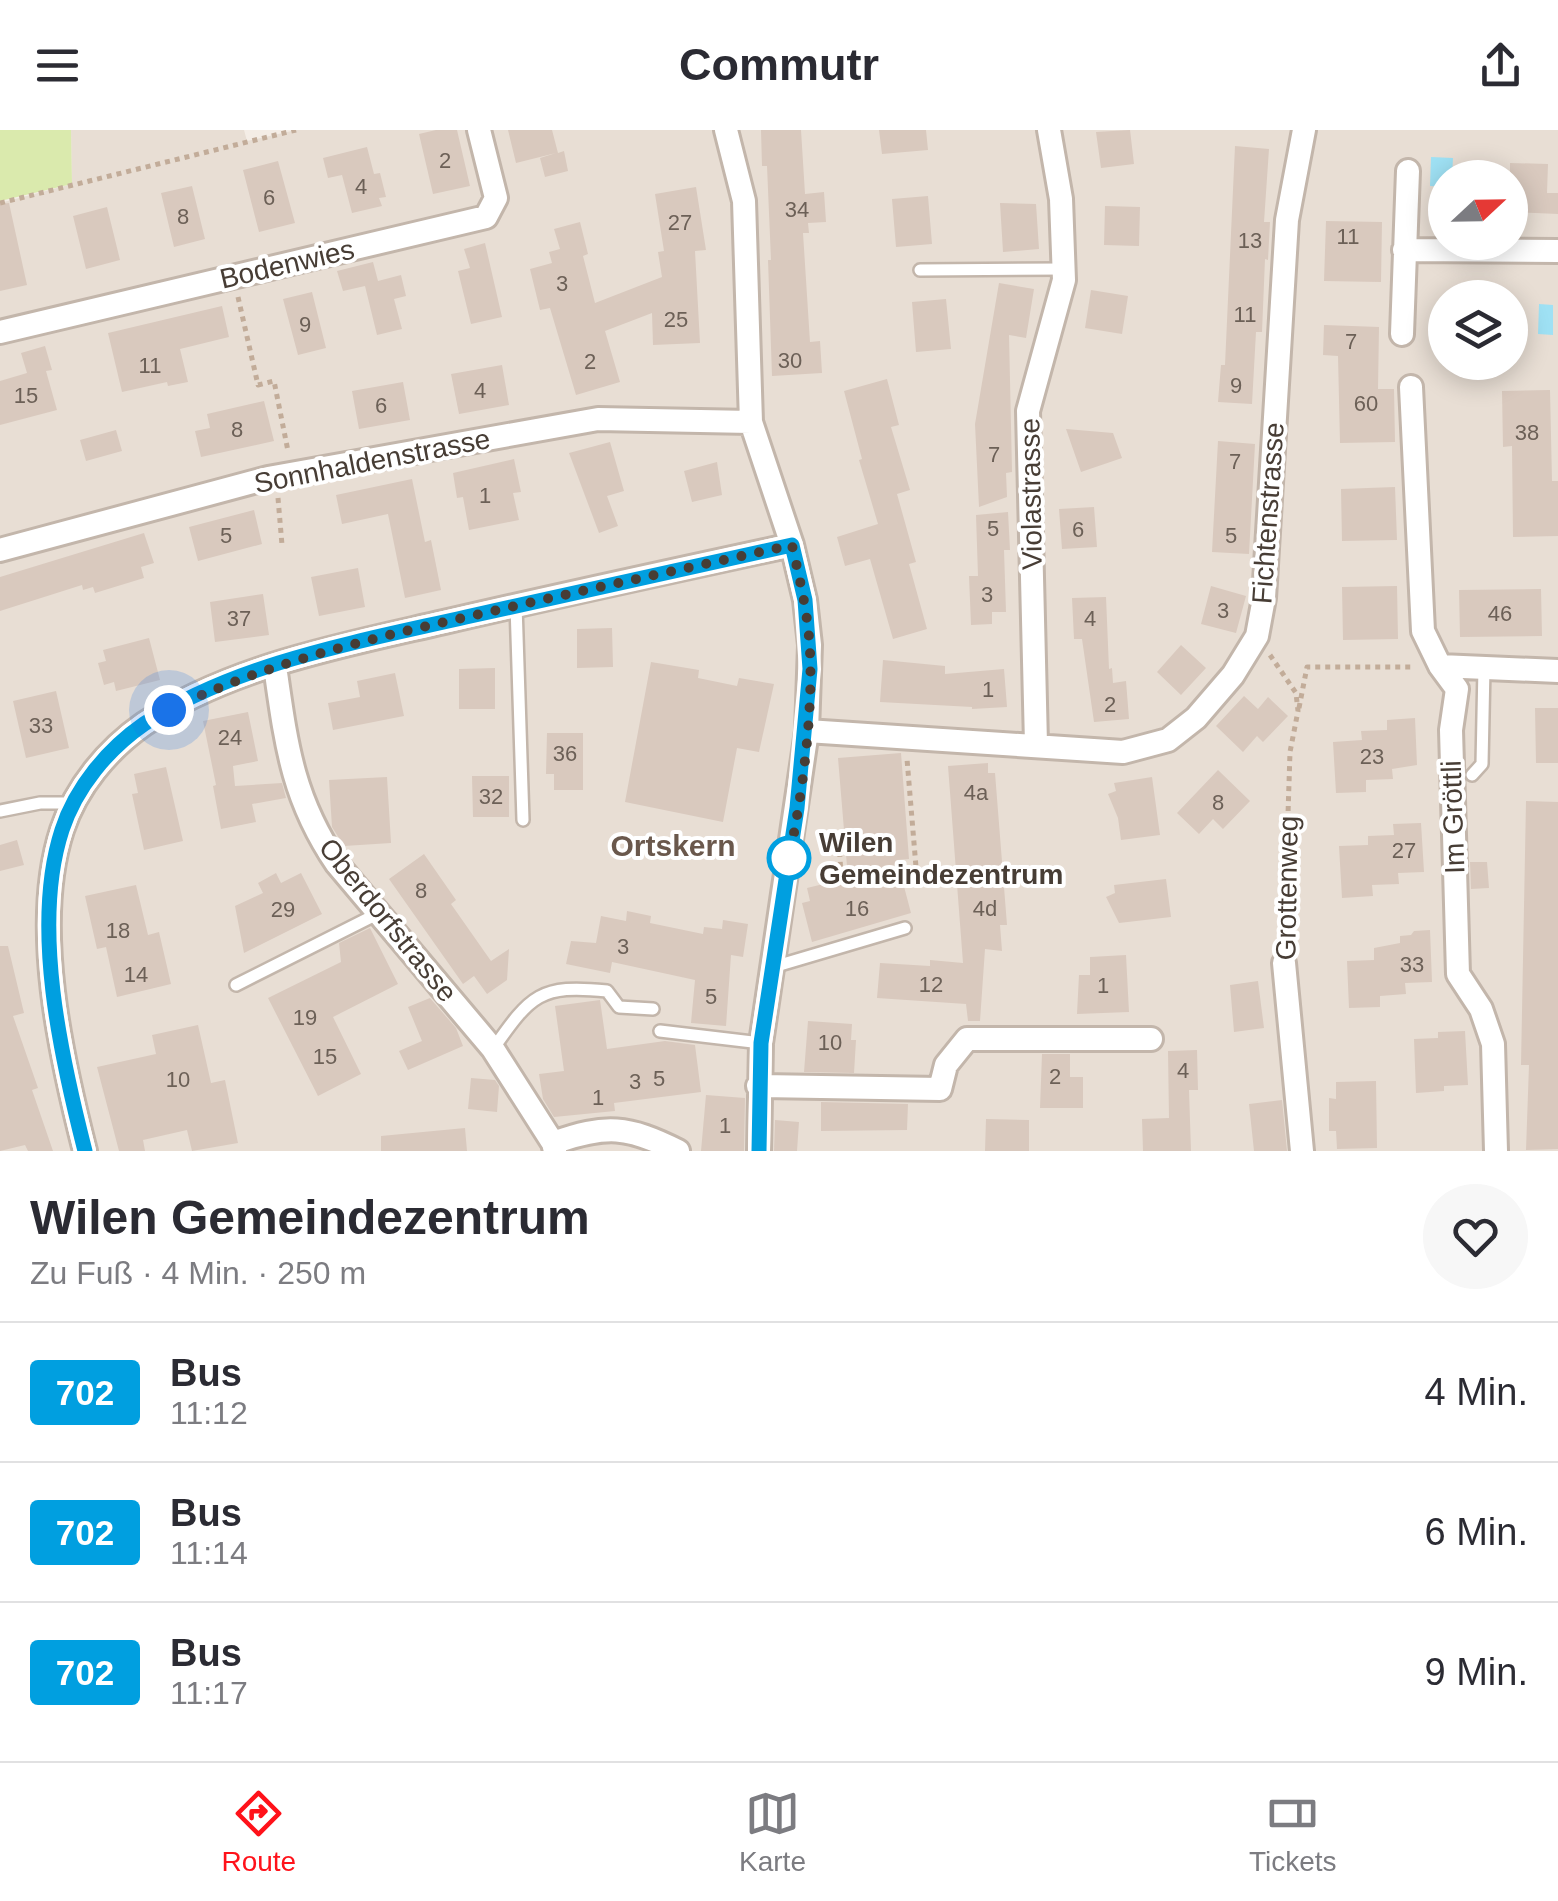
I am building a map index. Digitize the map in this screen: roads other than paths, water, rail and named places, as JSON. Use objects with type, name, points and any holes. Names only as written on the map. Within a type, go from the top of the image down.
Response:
[{"type":"street","name":"Bodenwies","points":[[0,332],[486,217],[496,198],[479,130]]},
{"type":"street","points":[[726,130],[744,202],[751,422],[792,545],[809,637],[807,731],[761,1043],[759,1151]]},
{"type":"street","name":"Violastrasse","points":[[1036,744],[1028,410],[1064,280],[1061,199],[1049,130]]},
{"type":"street","name":"Fichtenstrasse","points":[[807,731],[1123,752],[1168,740],[1196,718],[1233,674],[1257,636],[1264,598],[1287,220],[1304,130]]},
{"type":"street","points":[[1402,334],[1408,172]]},
{"type":"street","points":[[1404,250],[1558,251]]},
{"type":"street","name":"Im Gröttli","points":[[1411,387],[1423,631],[1430,666],[1457,689],[1450,730],[1458,974],[1481,1009],[1493,1044],[1496,1151]]},
{"type":"street","name":"Sonnhaldenstrasse","points":[[0,550],[284,475],[598,419],[751,422]]},
{"type":"street","points":[[85,1151],[63,1064],[51,962],[53,868],[73,803],[122,740],[197,696],[275,666],[369,639],[792,545]]},
{"type":"street","name":"Oberdorfstrasse","points":[[275,666],[296,785],[307,814],[337,864],[493,1049],[554,1147]]},
{"type":"street","points":[[1430,666],[1558,671]]},
{"type":"street","name":"Grottenweg","points":[[1284,962],[1302,1151]]},
{"type":"street","points":[[758,1086],[940,1088],[946,1065],[967,1040],[1150,1038]]},
{"type":"street","points":[[554,1147],[585,1131],[628,1130],[678,1151]]},
{"type":"lane","points":[[920,270],[1064,269]]},
{"type":"lane","points":[[516,606],[523,820]]},
{"type":"lane","points":[[1472,775],[1482,764],[1484,668]]},
{"type":"lane","points":[[0,811],[40,803],[73,803]]},
{"type":"lane","points":[[236,985],[379,913]]},
{"type":"lane","points":[[772,968],[905,928]]},
{"type":"lane","points":[[493,1049],[530,1002],[558,989],[607,991],[619,1007],[653,1008]]},
{"type":"lane","points":[[660,1031],[761,1043]]},
{"type":"water","points":[[1539,304],[1553,305],[1553,335],[1538,334]]},
{"type":"place","name":"Wilen Gemeindezentrum","points":[[789,858]]},
{"type":"district","name":"Ortskern","points":[[673,845]]}]
